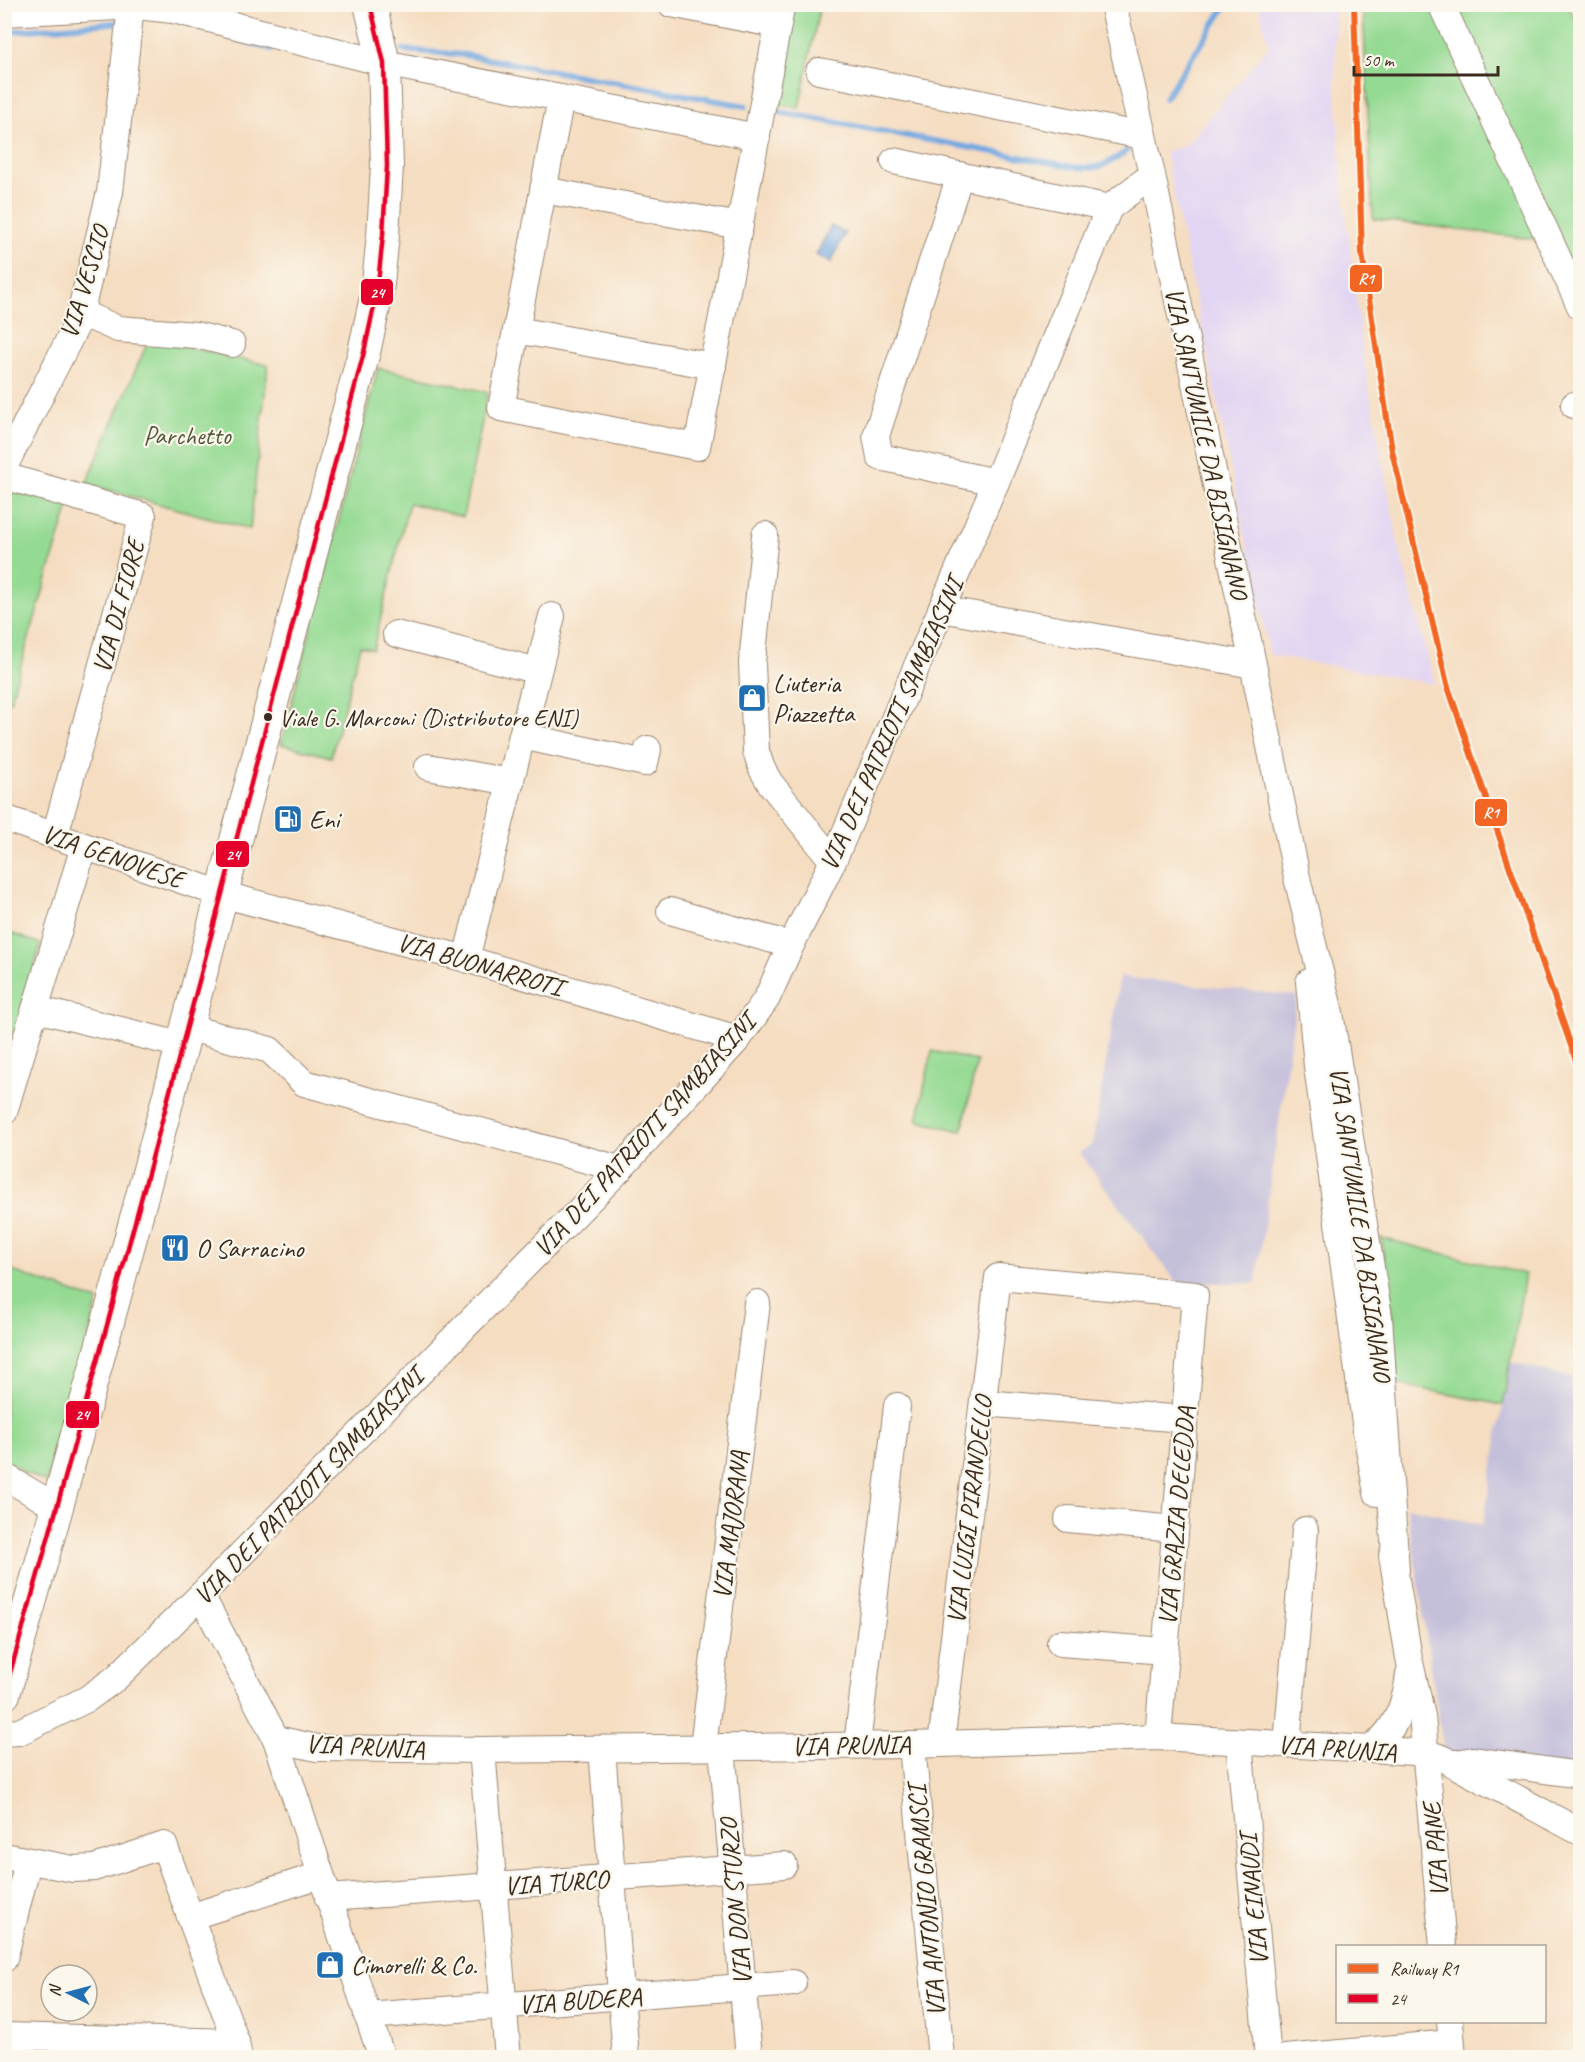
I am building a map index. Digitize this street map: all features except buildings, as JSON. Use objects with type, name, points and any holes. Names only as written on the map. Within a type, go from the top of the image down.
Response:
[{"type":"main road","points":[[4,1694],[16,1617],[58,1508],[364,352],[376,292],[383,235],[387,166],[384,63],[370,4]]},
{"type":"street","points":[[561,98],[501,408],[697,447],[780,15],[671,4]]},
{"type":"street","name":"VIA SANT'UMILE DA BISIGNANO","points":[[1113,4],[1152,175],[1298,882],[1317,1066],[1367,1438],[1396,1570],[1409,1658]]},
{"type":"street","points":[[1441,4],[1581,306]]},
{"type":"street","points":[[4,13],[131,6],[173,10],[384,63],[757,137]]},
{"type":"street","name":"VIA VESCIO","points":[[4,467],[81,313],[110,192],[131,6]]},
{"type":"street","points":[[819,71],[1143,136]]},
{"type":"street","points":[[894,161],[1109,208],[1152,175]]},
{"type":"street","points":[[960,176],[876,436],[880,457],[996,482]]},
{"type":"street","points":[[543,190],[740,226]]},
{"type":"street","name":"VIA DEI PATRIOTI SAMBIASINI","points":[[4,1733],[19,1732],[87,1699],[116,1678],[201,1595],[620,1168],[738,1039],[767,998],[832,861],[996,482],[1109,208]]},
{"type":"street","points":[[81,313],[118,328],[196,335],[232,344]]},
{"type":"street","points":[[516,330],[713,366]]},
{"type":"street","name":"VIA DI FIORE","points":[[4,476],[143,516],[55,836]]},
{"type":"street","points":[[765,535],[752,663],[756,751],[770,783],[832,861]]},
{"type":"street","points":[[941,609],[1253,665]]},
{"type":"street","points":[[466,959],[552,616]]},
{"type":"street","points":[[396,634],[538,671]]},
{"type":"street","points":[[522,736],[645,763],[648,749]]},
{"type":"street","points":[[428,768],[511,782]]},
{"type":"street","name":"VIA GENOVESE","points":[[4,818],[221,894]]},
{"type":"street","points":[[4,1112],[84,846]]},
{"type":"street","name":"VIA BUONARROTI","points":[[221,894],[466,959],[738,1039]]},
{"type":"street","points":[[670,911],[791,945]]},
{"type":"street","points":[[36,1009],[270,1050],[304,1083],[620,1168]]},
{"type":"street","name":"VIA LUIGI PIRANDELLO","points":[[941,1744],[998,1277],[1195,1295]]},
{"type":"street","name":"VIA GRAZIA DELEDDA","points":[[1158,1737],[1195,1295]]},
{"type":"street","name":"VIA MAJORANA","points":[[713,1747],[756,1303]]},
{"type":"street","points":[[982,1403],[1184,1419]]},
{"type":"street","points":[[857,1745],[897,1406]]},
{"type":"street","points":[[4,1476],[58,1508]]},
{"type":"street","points":[[1068,1519],[1175,1529]]},
{"type":"street","points":[[1287,1744],[1305,1530]]},
{"type":"street","points":[[201,1595],[276,1739],[382,2058]]},
{"type":"street","points":[[1060,1642],[1165,1651]]},
{"type":"street","points":[[1370,1749],[1387,1735],[1404,1704],[1409,1658]]},
{"type":"street","name":"VIA PANE","points":[[1409,1658],[1422,1716],[1427,1753],[1443,1945]]},
{"type":"street","name":"VIA PRUNIA","points":[[276,1739],[317,1748],[482,1750],[941,1744],[1158,1737],[1427,1753],[1442,1758],[1581,1832]]},
{"type":"street","name":"VIA EINAUDI","points":[[1239,1742],[1268,2058]]},
{"type":"street","name":"VIA ANTONIO GRAMSCI","points":[[912,1744],[941,2058]]},
{"type":"street","name":"VIA DON STURZO","points":[[713,1747],[733,1869],[749,2058]]},
{"type":"street","points":[[602,1749],[626,2058]]},
{"type":"street","points":[[482,1750],[508,2058]]},
{"type":"street","points":[[1452,1764],[1473,1760],[1581,1775]]},
{"type":"street","points":[[1432,1818],[1435,1799],[1444,1786],[1460,1778],[1484,1782]]},
{"type":"street","points":[[4,1959],[16,1859],[73,1869],[94,1868],[164,1845],[237,2050],[47,2047],[4,2036]]},
{"type":"street","name":"VIA TURCO","points":[[190,1917],[324,1887],[494,1886],[784,1865]]},
{"type":"street","name":"VIA BUDERA","points":[[367,2016],[793,1983]]},
{"type":"street","points":[[1285,2058],[1451,2041]]},
{"type":"shaded area","points":[[1259,5],[1335,5],[1335,78],[1342,182],[1363,356],[1398,543],[1435,684],[1270,655],[1165,152],[1186,145],[1269,46]]},
{"type":"shaded area","points":[[1120,977],[1297,996],[1256,1283],[1177,1283],[1079,1153],[1092,1145]]},
{"type":"shaded area","points":[[1510,1362],[1580,1380],[1580,1787],[1444,1753],[1407,1507],[1483,1525]]},
{"type":"green space","points":[[791,5],[820,5],[799,108],[773,103]]},
{"type":"green space","points":[[1363,5],[1567,5],[1580,27],[1580,293],[1556,242],[1373,219]]},
{"type":"green space","name":"Parchetto","points":[[149,339],[268,365],[250,529],[86,484]]},
{"type":"green space","points":[[378,368],[488,392],[463,517],[409,503],[373,649],[360,646],[331,757],[281,744]]},
{"type":"green space","points":[[6,490],[69,505],[10,701],[4,699]]},
{"type":"green space","points":[[5,931],[41,944],[5,1066]]},
{"type":"green space","points":[[932,1051],[977,1061],[962,1131],[917,1121]]},
{"type":"green space","points":[[1381,1238],[1525,1274],[1503,1405],[1397,1384],[1392,1311]]},
{"type":"green space","points":[[4,1268],[98,1301],[46,1482],[25,1473],[5,1460]]},
{"type":"water","points":[[831,226],[845,233],[831,263],[816,255]]},
{"type":"waterway","points":[[1165,98],[1227,4]]},
{"type":"waterway","points":[[4,32],[123,22]]},
{"type":"waterway","points":[[228,36],[271,49]]},
{"type":"waterway","points":[[403,50],[465,55],[746,106]]},
{"type":"waterway","points":[[773,111],[1074,167],[1090,168],[1102,165],[1127,151]]},
{"type":"rail line","name":"R1","points":[[1354,4],[1362,253],[1392,451],[1447,684],[1580,1072]]},
{"type":"transit line","name":"24","points":[[4,1694],[98,1360],[188,1024],[364,352],[377,293],[387,166],[384,63],[370,4]]},
{"type":"place","name":"Liuteria Piazzetta","points":[[752,698]]},
{"type":"place","name":"Viale G. Marconi (Distributore ENI)","points":[[268,717]]},
{"type":"place","name":"Eni","points":[[288,819]]},
{"type":"place","name":"O Sarracino","points":[[175,1248]]},
{"type":"place","name":"Cimorelli & Co.","points":[[330,1965]]}]
